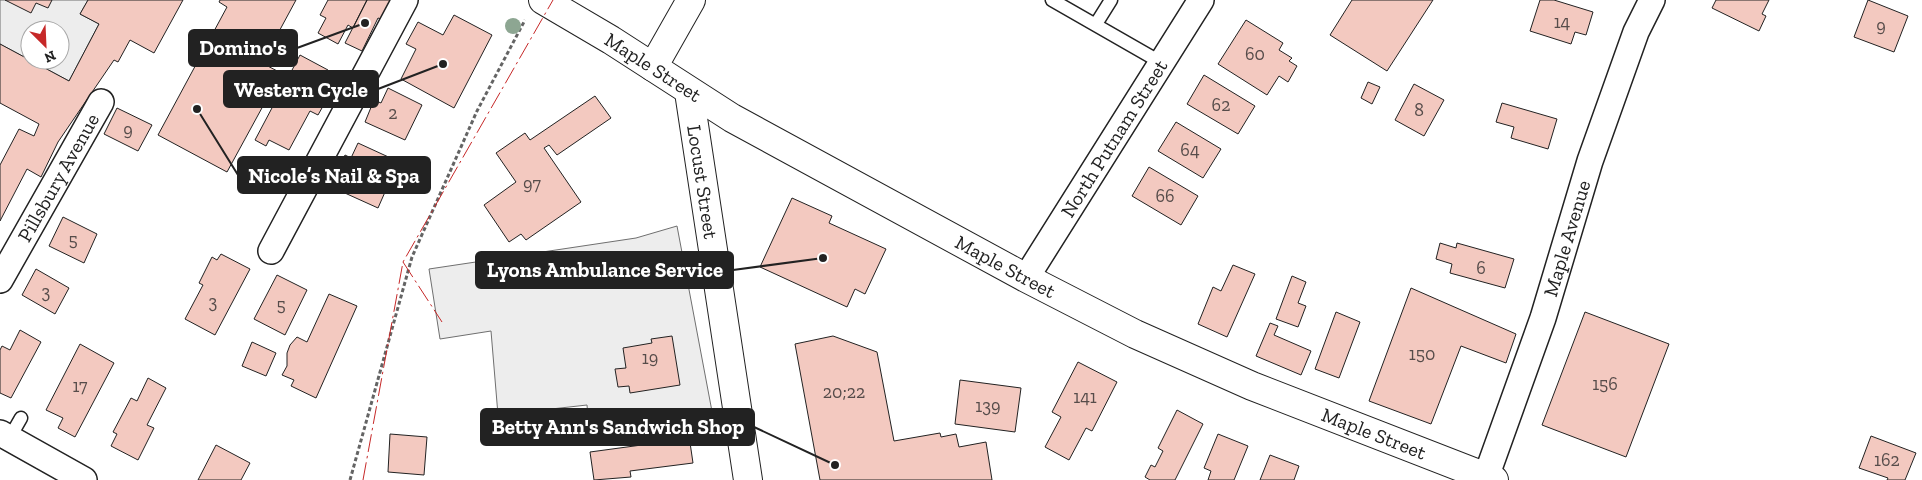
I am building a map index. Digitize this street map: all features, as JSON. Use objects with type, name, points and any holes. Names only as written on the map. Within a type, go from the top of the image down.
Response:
[{"type":"main road","name":"Maple Street","points":[[543,0],[600,32],[689,92],[732,118],[1026,278],[1135,334],[1252,386],[1490,478]]},
{"type":"main road","points":[[653,66],[691,0]]},
{"type":"main road","name":"Locust Street","points":[[689,92],[748,480]]},
{"type":"street","points":[[271,251],[405,0]]},
{"type":"street","name":"North Putnam Street","points":[[1026,278],[1201,0]]},
{"type":"street","name":"Maple Avenue","points":[[1490,478],[1543,318],[1590,161],[1636,32],[1652,0]]},
{"type":"street","name":"Pillsbury Avenue","points":[[0,280],[101,102]]},
{"type":"street","points":[[10,430],[84,480]]},
{"type":"lane","points":[[1052,0],[1162,63]]},
{"type":"lane","points":[[1096,24],[1111,0]]},
{"type":"path","points":[[350,480],[412,257],[476,111],[522,25]]},
{"type":"shaded area","points":[[0,0],[88,0],[80,14],[99,24],[69,81],[48,70],[70,70],[70,20],[20,20],[20,55],[0,44]]},
{"type":"shaded area","points":[[677,226],[714,422],[590,441],[587,405],[498,415],[491,331],[440,339],[429,269],[636,238]]},
{"type":"building","points":[[5,0],[52,0],[48,8],[36,3],[31,13]]},
{"type":"building","points":[[88,0],[183,0],[154,53],[130,40],[118,62],[114,60],[58,142],[41,177],[27,169],[0,221],[0,165],[19,129],[34,136],[39,124],[0,103],[0,44],[20,55],[20,70],[48,70],[69,81],[99,24],[80,14]]},
{"type":"building","points":[[220,0],[296,0],[262,63],[281,73],[227,172],[158,135],[227,7],[219,2]]},
{"type":"building","points":[[328,0],[367,0],[353,28],[348,25],[338,44],[318,33],[326,18],[320,15]]},
{"type":"building","points":[[367,0],[391,0],[381,19],[378,18],[362,51],[345,43]]},
{"type":"building","points":[[1352,0],[1433,0],[1387,71],[1330,35]]},
{"type":"building","points":[[1540,0],[1554,0],[1593,12],[1586,35],[1575,32],[1571,44],[1530,31]]},
{"type":"building","points":[[1716,0],[1769,0],[1762,14],[1766,16],[1759,31],[1712,8]]},
{"type":"building","points":[[1868,0],[1908,16],[1894,52],[1854,37]]},
{"type":"building","points":[[454,15],[492,35],[454,108],[401,79],[416,49],[406,44],[418,22],[443,35]]},
{"type":"building","points":[[1246,20],[1283,43],[1279,50],[1292,58],[1289,61],[1297,66],[1288,82],[1279,76],[1267,95],[1218,64]]},
{"type":"building","points":[[300,55],[328,70],[316,93],[327,99],[318,115],[310,111],[289,150],[269,140],[266,146],[255,140]]},
{"type":"building","points":[[1204,75],[1255,106],[1238,134],[1187,104]]},
{"type":"building","points":[[1368,82],[1380,87],[1372,104],[1361,98]]},
{"type":"building","points":[[1414,84],[1444,100],[1424,136],[1395,120]]},
{"type":"building","points":[[388,88],[422,105],[405,140],[365,122],[374,100],[381,103]]},
{"type":"building","points":[[595,96],[611,118],[557,155],[549,145],[544,148],[581,202],[526,240],[521,234],[509,242],[484,205],[516,182],[496,153],[525,133],[530,140]]},
{"type":"building","points":[[1502,103],[1557,119],[1548,149],[1511,138],[1514,127],[1496,122]]},
{"type":"building","points":[[117,108],[152,125],[138,151],[104,134]]},
{"type":"building","points":[[1176,122],[1221,149],[1203,178],[1158,151]]},
{"type":"building","points":[[358,143],[395,160],[392,165],[396,167],[378,208],[336,189],[343,173],[338,170],[345,155],[351,158]]},
{"type":"building","points":[[1149,167],[1198,196],[1181,225],[1132,196]]},
{"type":"building","points":[[792,198],[832,216],[829,223],[886,249],[865,294],[855,289],[847,307],[760,267]]},
{"type":"building","points":[[63,217],[97,234],[84,263],[49,246]]},
{"type":"building","points":[[1440,243],[1456,248],[1457,243],[1514,259],[1505,288],[1450,273],[1452,264],[1436,259]]},
{"type":"building","points":[[221,254],[250,269],[215,335],[185,319],[203,285],[199,283],[212,257],[217,260]]},
{"type":"building","points":[[1233,265],[1255,274],[1227,337],[1198,324],[1213,287],[1221,291]]},
{"type":"building","points":[[36,269],[69,288],[55,314],[22,295]]},
{"type":"building","points":[[277,275],[307,290],[285,335],[254,319]]},
{"type":"building","points":[[1292,276],[1306,282],[1298,303],[1306,306],[1298,327],[1276,319]]},
{"type":"building","points":[[1411,288],[1516,334],[1506,363],[1461,346],[1431,424],[1369,401]]},
{"type":"building","points":[[329,294],[357,306],[316,398],[291,386],[294,380],[282,375],[287,366],[287,353],[290,345],[297,337],[307,342]]},
{"type":"building","points":[[1336,312],[1360,322],[1339,378],[1315,369]]},
{"type":"building","points":[[1585,312],[1669,344],[1626,457],[1542,425]]},
{"type":"building","points":[[1270,323],[1278,326],[1274,335],[1311,351],[1301,375],[1256,356]]},
{"type":"building","points":[[20,330],[41,342],[11,398],[0,393],[0,350],[2,346],[10,350]]},
{"type":"building","points":[[672,336],[680,385],[630,393],[629,386],[618,387],[615,369],[626,368],[623,348],[652,343],[651,339]]},
{"type":"building","points":[[833,336],[877,352],[894,441],[940,433],[941,437],[956,434],[959,447],[986,442],[992,480],[820,480],[795,344]]},
{"type":"building","points":[[252,342],[276,353],[266,376],[242,366]]},
{"type":"building","points":[[80,344],[114,363],[75,437],[58,428],[63,418],[46,410]]},
{"type":"building","points":[[1078,362],[1117,382],[1092,431],[1086,428],[1069,460],[1045,447],[1061,417],[1052,412]]},
{"type":"building","points":[[148,378],[166,388],[147,425],[154,428],[138,460],[111,446],[117,434],[113,432],[131,398],[137,401]]},
{"type":"building","points":[[960,380],[1021,388],[1015,432],[955,424]]},
{"type":"building","points":[[1177,410],[1203,424],[1175,480],[1150,480],[1145,477],[1151,465],[1155,467],[1163,451],[1158,448]]},
{"type":"building","points":[[688,429],[693,463],[630,471],[631,477],[594,480],[590,452],[649,444],[648,436]]},
{"type":"building","points":[[390,434],[427,437],[424,475],[388,472]]},
{"type":"building","points":[[1218,434],[1248,446],[1234,480],[1208,480],[1211,471],[1204,468]]},
{"type":"building","points":[[1871,436],[1916,453],[1905,480],[1887,480],[1888,478],[1859,468]]},
{"type":"building","points":[[216,445],[250,463],[241,480],[198,480]]},
{"type":"building","points":[[1270,455],[1299,466],[1294,480],[1260,480]]},
{"type":"power","points":[[363,480],[403,262],[553,0]]},
{"type":"power","points":[[403,262],[442,322]]},
{"type":"place","name":"Domino's","points":[[365,23]]},
{"type":"place","name":"Western Cycle","points":[[443,64]]},
{"type":"place","name":"Nicole’s Nail & Spa","points":[[197,109]]},
{"type":"place","name":"Lyons Ambulance Service","points":[[823,258]]},
{"type":"place","name":"Betty Ann's Sandwich Shop","points":[[835,465]]}]
